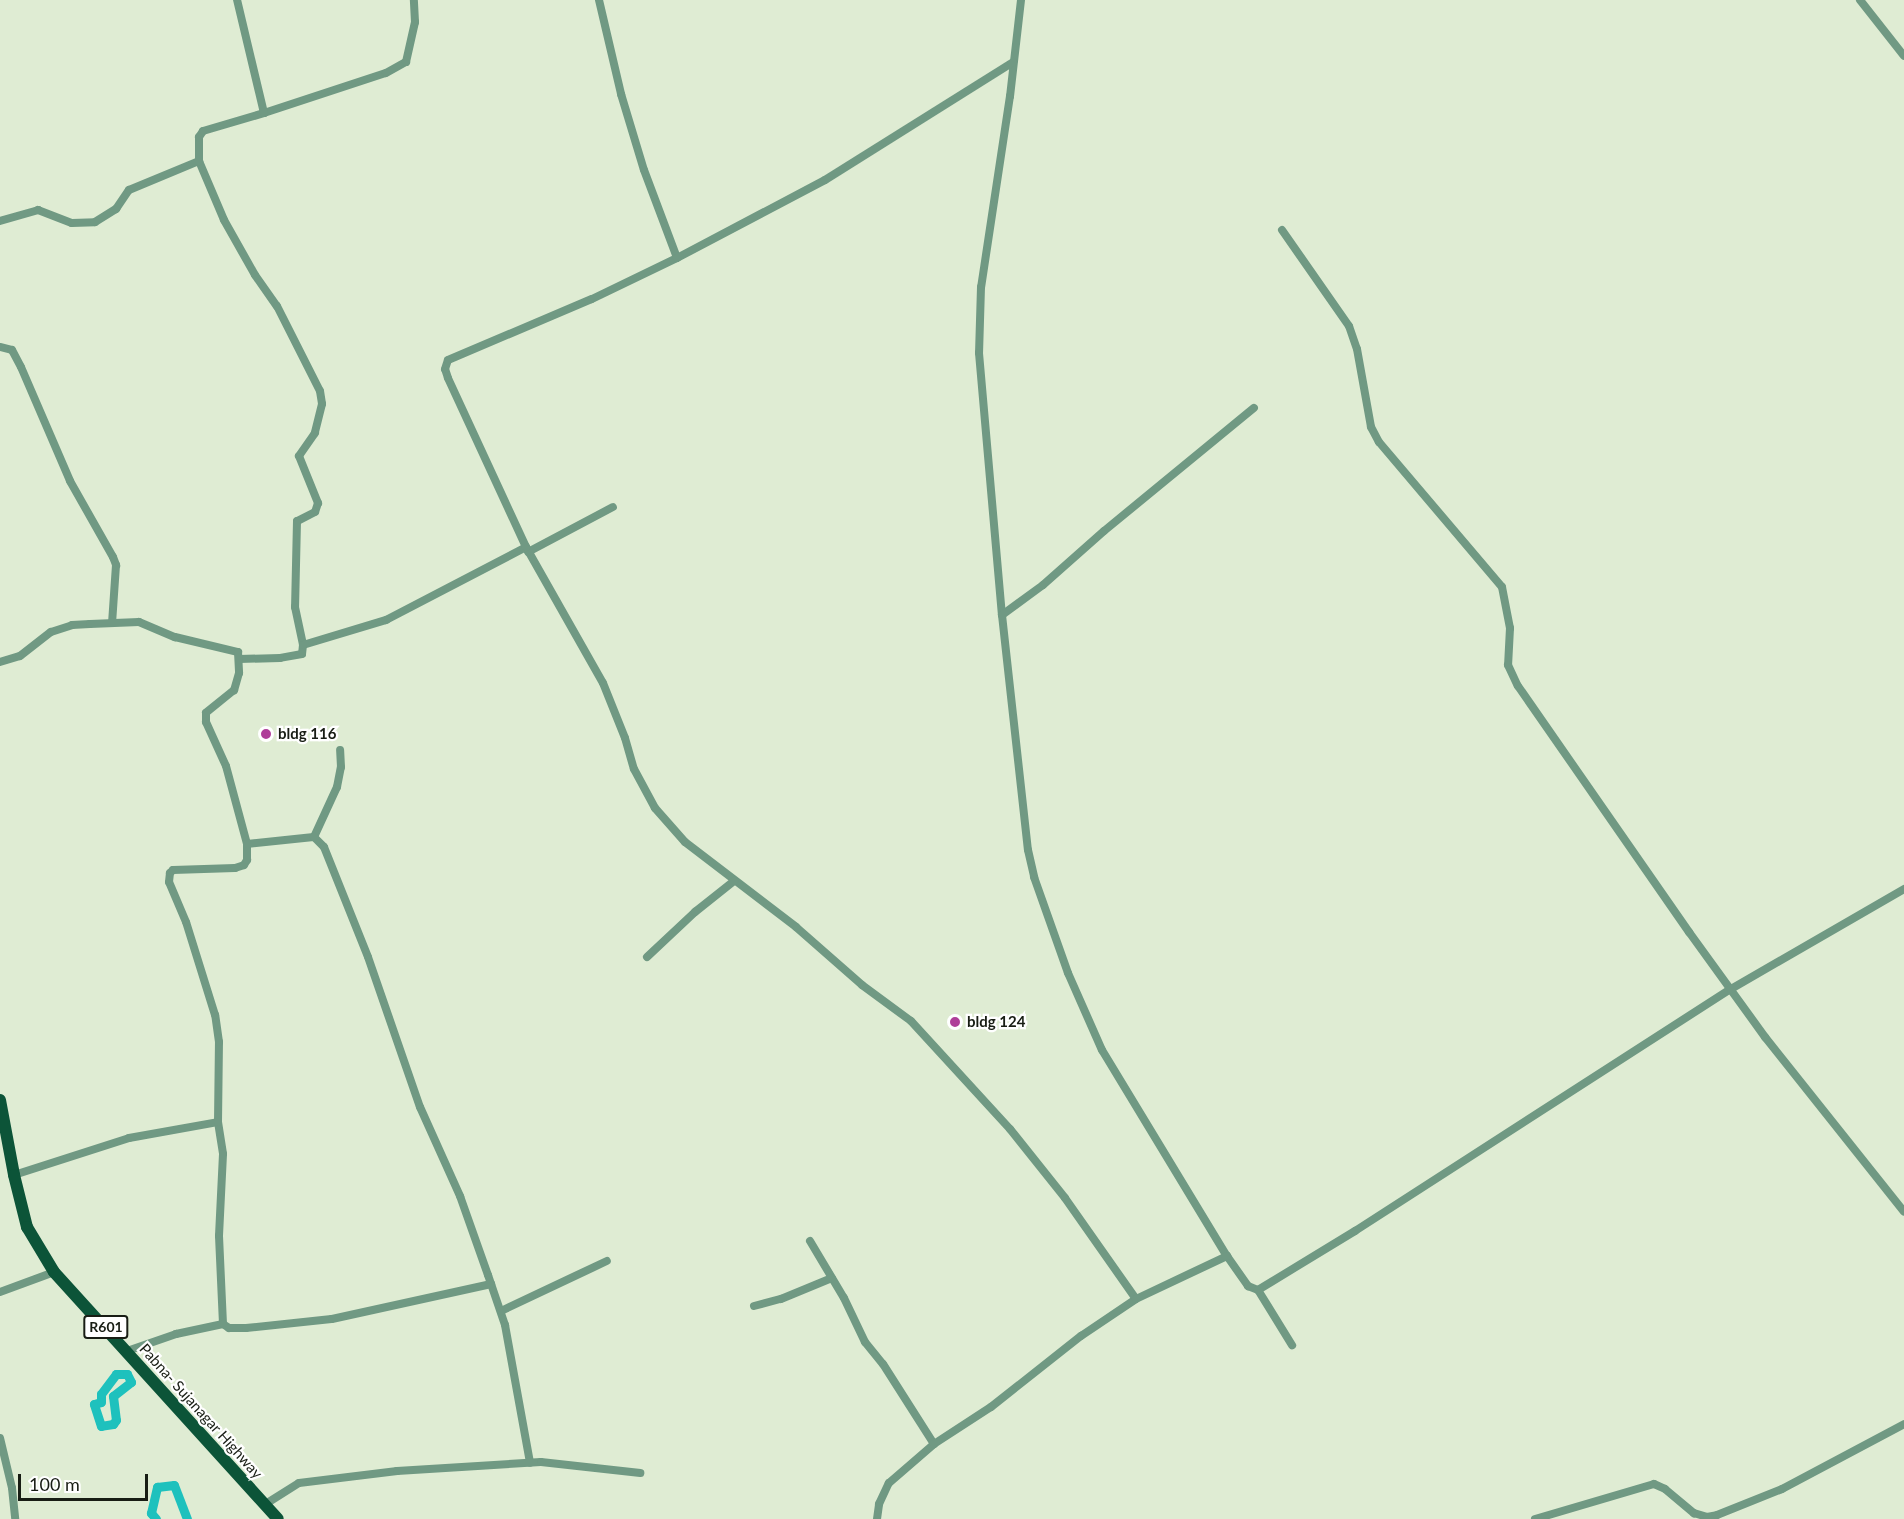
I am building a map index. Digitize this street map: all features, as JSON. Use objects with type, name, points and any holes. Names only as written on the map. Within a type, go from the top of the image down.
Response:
[{"type":"main road","name":"Pabna- Sujanagar Highway","points":[[0,1100],[14,1175],[27,1227],[54,1272],[278,1519]]},
{"type":"street","points":[[237,0],[264,113]]},
{"type":"street","points":[[239,660],[300,656],[303,645],[296,607],[297,521],[315,512],[318,503],[299,456],[315,433],[319,421],[320,391],[277,306],[255,274],[224,220],[199,161],[199,137],[204,131],[386,73],[406,62],[415,22],[414,0]]},
{"type":"street","points":[[599,0],[631,127],[654,201],[677,258]]},
{"type":"street","points":[[1021,0],[982,275],[980,342],[1002,615],[1028,850],[1034,877],[1060,953],[1084,1014],[1102,1050],[1227,1256],[1248,1286],[1258,1290],[1292,1345]]},
{"type":"street","points":[[1860,0],[1904,56]]},
{"type":"street","points":[[1013,62],[825,180],[677,258],[592,299],[448,360],[445,369],[527,550],[603,683],[643,788],[656,808],[685,842],[796,927],[862,985],[911,1021],[1010,1129],[1065,1198],[1136,1299]]},
{"type":"street","points":[[0,221],[38,210],[72,223],[95,222],[116,209],[129,190],[134,187],[199,161]]},
{"type":"street","points":[[1282,230],[1349,326],[1357,349],[1371,428],[1379,442],[1502,587],[1510,628],[1508,665],[1518,686],[1731,989],[1803,1086],[1904,1212]]},
{"type":"street","points":[[0,346],[12,350],[70,481],[113,557],[116,565],[112,623]]},
{"type":"street","points":[[1002,615],[1043,585],[1104,531],[1254,408]]},
{"type":"street","points":[[303,645],[386,620],[613,507]]},
{"type":"street","points":[[0,662],[20,656],[51,632],[72,625],[112,623],[139,622],[175,637],[238,652],[239,660],[234,690],[206,713],[206,722],[226,766],[248,844],[244,865],[173,870],[169,882],[186,922],[215,1015],[219,1042],[218,1122],[223,1154],[219,1236],[223,1324]]},
{"type":"street","points":[[314,837],[337,787],[341,767],[340,750]]},
{"type":"street","points":[[248,844],[314,837]]},
{"type":"street","points":[[314,837],[324,847],[368,957],[420,1107],[460,1196],[501,1311],[530,1463]]},
{"type":"street","points":[[647,957],[695,912],[734,881]]},
{"type":"street","points":[[1258,1290],[1355,1232],[1731,989],[1904,889]]},
{"type":"street","points":[[14,1175],[129,1138],[218,1122]]},
{"type":"street","points":[[810,1241],[865,1342],[883,1364],[934,1444]]},
{"type":"street","points":[[877,1519],[879,1504],[889,1483],[934,1444],[991,1407],[1081,1336],[1136,1299],[1227,1256]]},
{"type":"street","points":[[501,1311],[607,1261]]},
{"type":"street","points":[[0,1292],[54,1272]]},
{"type":"street","points":[[754,1306],[781,1299],[832,1278]]},
{"type":"street","points":[[127,1351],[176,1334],[223,1324],[229,1328],[246,1328],[332,1319],[491,1284]]},
{"type":"street","points":[[1535,1519],[1654,1484],[1665,1489],[1694,1513],[1707,1517],[1717,1515],[1782,1489],[1904,1424]]},
{"type":"street","points":[[0,1438],[12,1488],[15,1519]]},
{"type":"street","points":[[264,1505],[299,1483],[397,1471],[530,1463],[640,1473]]},
{"type":"waterway","points":[[116,1374],[127,1374],[131,1382],[113,1396],[116,1420],[113,1424],[101,1426],[94,1404],[101,1402],[101,1394],[116,1374]]},
{"type":"waterway","points":[[156,1519],[151,1513],[157,1487],[174,1485],[187,1519]]},
{"type":"place","name":"bldg 116","points":[[266,734]]},
{"type":"place","name":"bldg 124","points":[[955,1022]]}]
